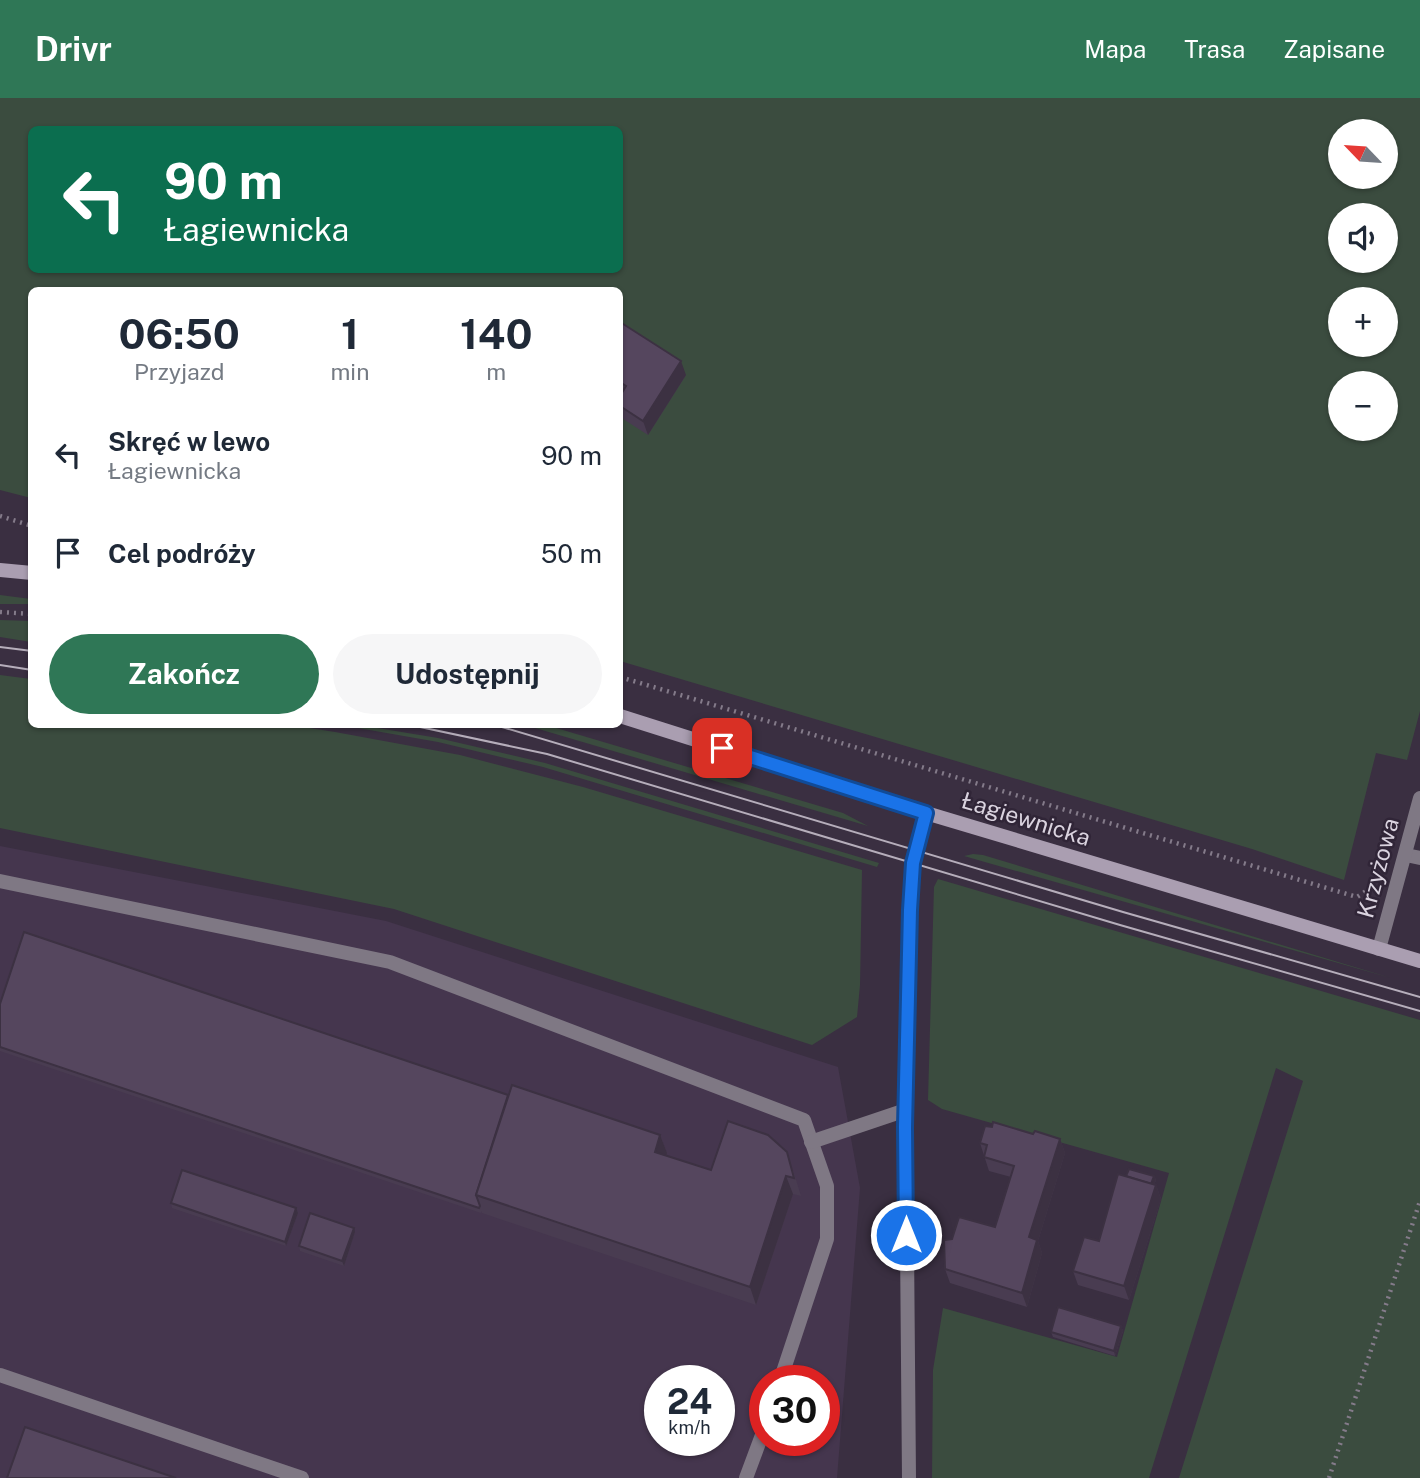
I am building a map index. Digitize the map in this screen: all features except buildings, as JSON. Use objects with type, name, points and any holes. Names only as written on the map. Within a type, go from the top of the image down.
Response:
[{"type":"main road","points":[[5,569],[28,572]]},
{"type":"main road","name":"Łagiewnicka","points":[[623,717],[926,813],[1420,961]]},
{"type":"street","name":"Krzyżowa","points":[[1379,949],[1413,857],[1420,798]]},
{"type":"street","points":[[909,1478],[906,1110],[913,863],[926,813]]},
{"type":"street","points":[[0,881],[390,962],[804,1121],[827,1186],[827,1239],[785,1365]]},
{"type":"street","points":[[811,1142],[906,1110]]},
{"type":"street","points":[[0,1375],[302,1478]]},
{"type":"street","points":[[746,1478],[754,1456]]},
{"type":"path","points":[[0,516],[28,525]]},
{"type":"path","points":[[0,612],[28,614]]},
{"type":"path","points":[[623,678],[1357,897],[1361,894]]},
{"type":"path","points":[[1329,1478],[1420,1200]]},
{"type":"shaded area","points":[[0,846],[386,921],[838,1067],[860,1188],[840,1440],[840,1365],[749,1365],[749,1456],[839,1456],[837,1478],[0,1478]]},
{"type":"green space","points":[[0,98],[1420,98],[1420,711],[1407,760],[1376,753],[1344,880],[1252,849],[623,662],[623,287],[28,287],[28,497],[0,490]]},
{"type":"green space","points":[[0,595],[28,599],[28,604],[0,604]]},
{"type":"green space","points":[[0,620],[28,621],[28,642],[0,637]]},
{"type":"green space","points":[[0,675],[28,679],[28,728],[310,728],[460,755],[583,787],[862,870],[857,1017],[812,1045],[394,909],[0,828]]},
{"type":"green space","points":[[358,728],[377,728],[438,738],[545,763],[879,863],[877,867],[543,767],[438,742]]},
{"type":"green space","points":[[535,728],[556,728],[843,813],[868,826]]},
{"type":"green space","points":[[983,855],[1391,978],[964,856]]},
{"type":"green space","points":[[938,879],[1420,1020],[1420,1478],[1179,1478],[1303,1081],[1276,1068],[1149,1478],[932,1478],[933,1370],[943,1308],[1117,1357],[1169,1173],[942,1109],[928,1100],[934,887]]},
{"type":"tram line","points":[[0,647],[28,650]]},
{"type":"tram line","points":[[0,665],[28,669]]},
{"type":"tram line","points":[[425,728],[547,754],[1120,925],[1420,1011]]},
{"type":"tram line","points":[[505,728],[1123,912],[1420,997]]},
{"type":"route","points":[[722,748],[926,813],[913,863],[910,910],[905,1127],[906,1235]]}]
